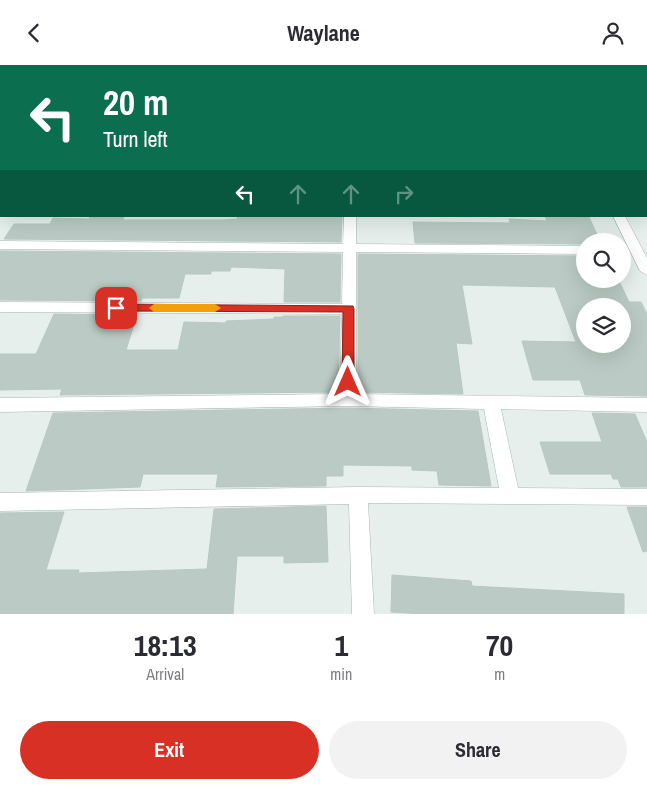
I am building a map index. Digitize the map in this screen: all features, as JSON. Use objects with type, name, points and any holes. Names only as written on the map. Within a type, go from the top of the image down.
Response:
[{"type":"street","points":[[348,400],[350,217]]},
{"type":"street","points":[[620,217],[647,271]]},
{"type":"street","points":[[0,245],[576,250]]},
{"type":"street","points":[[631,250],[636,250]]},
{"type":"street","points":[[0,307],[349,309]]},
{"type":"street","points":[[0,405],[348,400],[647,405]]},
{"type":"street","points":[[491,402],[510,496]]},
{"type":"street","points":[[358,495],[364,614]]},
{"type":"street","points":[[0,501],[358,495],[647,497]]},
{"type":"building","points":[[90,217],[124,217],[123,220],[223,220],[237,219],[238,217],[342,217],[341,242],[4,239],[14,224],[50,224],[53,218],[89,219]]},
{"type":"building","points":[[545,217],[589,217],[596,233],[576,233],[576,244],[415,243],[413,222],[510,223],[509,219],[547,221]]},
{"type":"building","points":[[0,251],[341,254],[340,302],[284,302],[285,269],[231,267],[230,271],[211,271],[211,274],[185,274],[179,298],[142,298],[141,301],[0,300]]},
{"type":"building","points":[[358,254],[576,256],[576,288],[622,288],[627,298],[576,298],[576,342],[555,287],[462,285],[472,344],[456,343],[463,394],[358,392]]},
{"type":"building","points":[[631,302],[641,302],[647,314],[647,396],[585,395],[580,380],[533,380],[522,341],[576,342],[576,353],[631,353]]},
{"type":"building","points":[[54,314],[137,315],[126,350],[178,350],[184,322],[226,323],[226,321],[274,319],[274,317],[283,316],[340,316],[338,392],[60,395],[62,389],[0,390],[0,354],[36,354]]},
{"type":"building","points":[[348,408],[478,411],[491,486],[439,485],[437,471],[412,470],[412,466],[343,465],[343,476],[326,476],[326,486],[216,487],[218,474],[143,474],[140,487],[26,491],[53,413]]},
{"type":"building","points":[[592,413],[635,414],[647,442],[647,487],[621,487],[618,479],[613,479],[611,474],[550,474],[540,442],[602,442]]},
{"type":"building","points":[[326,506],[328,562],[284,563],[284,556],[237,556],[233,614],[0,614],[0,513],[64,512],[46,570],[79,570],[78,573],[207,569],[214,509]]},
{"type":"building","points":[[627,507],[647,507],[647,551],[643,552]]},
{"type":"building","points":[[392,575],[471,581],[472,586],[624,594],[624,614],[423,614],[391,612]]},
{"type":"slow traffic","points":[[154,308],[215,308]]},
{"type":"route","points":[[116,308],[349,309],[348,382]]}]
